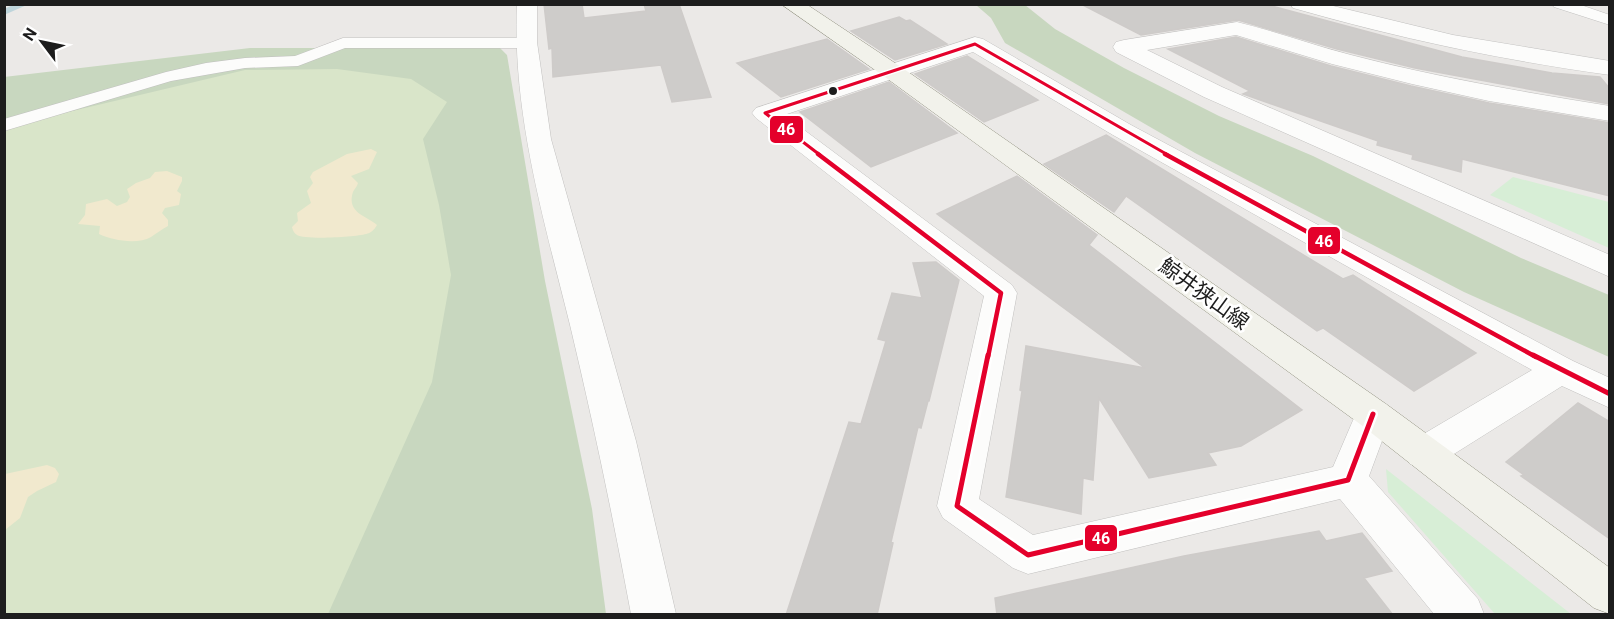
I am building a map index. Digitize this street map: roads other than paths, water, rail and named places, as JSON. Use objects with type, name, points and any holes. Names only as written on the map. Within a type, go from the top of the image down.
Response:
[{"type":"main road","name":"鯨井狭山線","points":[[791,4],[894,72],[1373,414],[1610,594]]},
{"type":"street","points":[[527,4],[527,43],[538,139],[617,441],[654,615]]},
{"type":"street","points":[[1300,4],[1372,26],[1442,41],[1513,55],[1610,68]]},
{"type":"street","points":[[1610,114],[1489,94],[1412,77],[1340,59],[1238,28],[1124,47],[1213,92],[1386,166],[1610,267]]},
{"type":"street","points":[[1348,480],[1028,555],[957,506],[1001,293],[765,113],[975,45],[1122,130],[1560,370],[1610,394]]},
{"type":"street","points":[[1424,453],[1560,370]]},
{"type":"street","points":[[1348,480],[1373,414]]},
{"type":"street","points":[[1348,480],[1462,615]]},
{"type":"lane","points":[[1560,4],[1610,20]]},
{"type":"lane","points":[[4,125],[166,77],[206,68],[245,63],[298,61],[342,43],[527,43]]},
{"type":"waterway","points":[[4,12],[25,4]]}]
